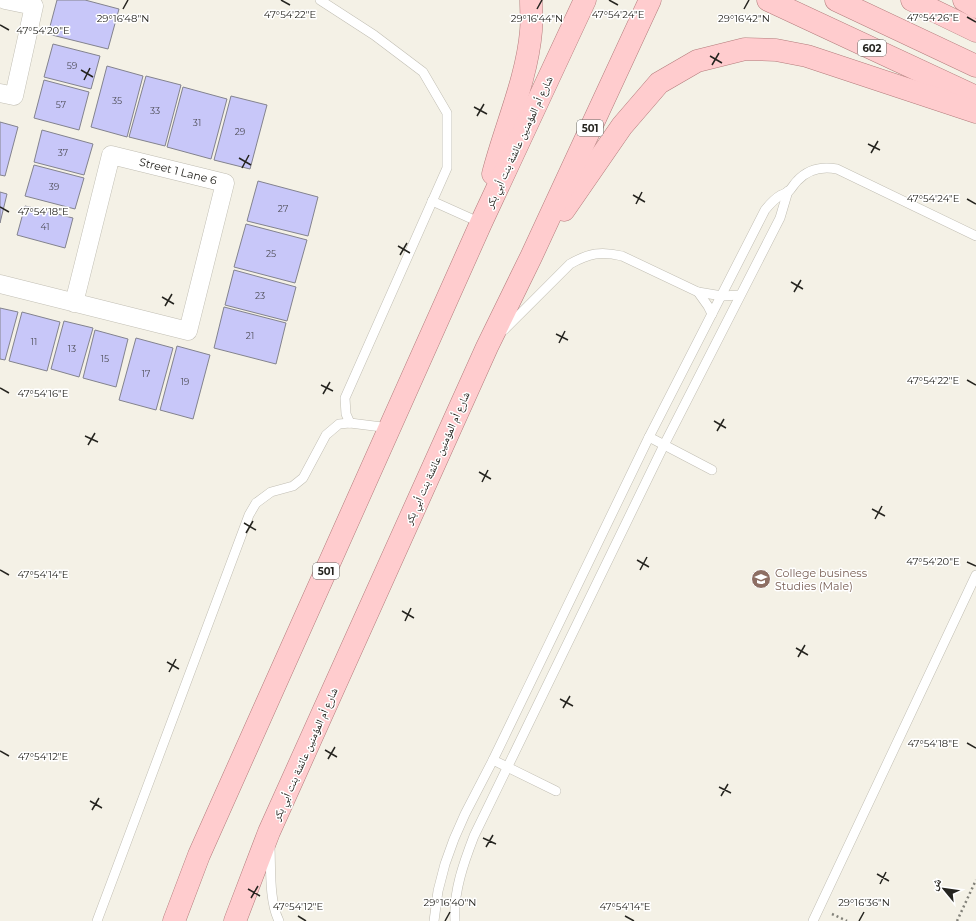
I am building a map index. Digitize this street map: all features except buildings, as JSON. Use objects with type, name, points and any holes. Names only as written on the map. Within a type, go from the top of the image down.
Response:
[{"type":"main road","points":[[481,223],[500,146],[525,69],[531,30],[531,0]]},
{"type":"main road","name":"شارع أم المؤمنين عائشة بنت أبي بكر","points":[[174,921],[199,855],[481,223],[585,0]]},
{"type":"main road","name":"شارع أم المؤمنين عائشة بنت أبي بكر","points":[[235,921],[270,832],[487,347],[531,257],[650,0]]},
{"type":"main road","name":"602","points":[[768,0],[976,97]]},
{"type":"main road","points":[[836,0],[976,66]]},
{"type":"main road","points":[[912,0],[976,31]]},
{"type":"main road","points":[[964,0],[976,7]]},
{"type":"main road","points":[[531,257],[627,121],[659,83],[697,61],[745,49],[784,52],[806,56],[976,112]]},
{"type":"street","points":[[0,93],[14,96],[34,6],[5,0]]},
{"type":"street","name":"Street 1 Lane 6","points":[[0,284],[74,303],[188,331],[225,183],[111,155],[74,303]]},
{"type":"lane","points":[[320,0],[374,35],[423,72],[447,113],[447,168],[345,398],[346,414],[350,423]]},
{"type":"lane","points":[[434,921],[443,871],[454,839],[649,437],[765,210],[771,202],[788,191],[797,180],[806,173],[826,167],[837,169],[976,236]]},
{"type":"lane","points":[[455,921],[458,890],[463,865],[474,836],[664,445],[780,218],[788,191]]},
{"type":"lane","points":[[432,201],[481,223]]},
{"type":"lane","points":[[487,347],[570,264],[582,257],[595,253],[609,253],[622,256],[698,292],[722,296],[740,295]]},
{"type":"lane","points":[[698,292],[704,299],[712,314]]},
{"type":"lane","points":[[97,921],[249,515],[256,503],[271,492],[293,486],[303,478],[326,435],[339,424],[350,423],[390,428]]},
{"type":"lane","points":[[649,437],[712,470]]},
{"type":"lane","points":[[813,921],[976,576]]},
{"type":"lane","points":[[492,760],[556,791]]},
{"type":"lane","points":[[270,832],[273,897],[276,915],[279,921]]},
{"type":"path","points":[[957,921],[976,880]]},
{"type":"place","name":"College business Studies (Male)","points":[[761,579]]}]
